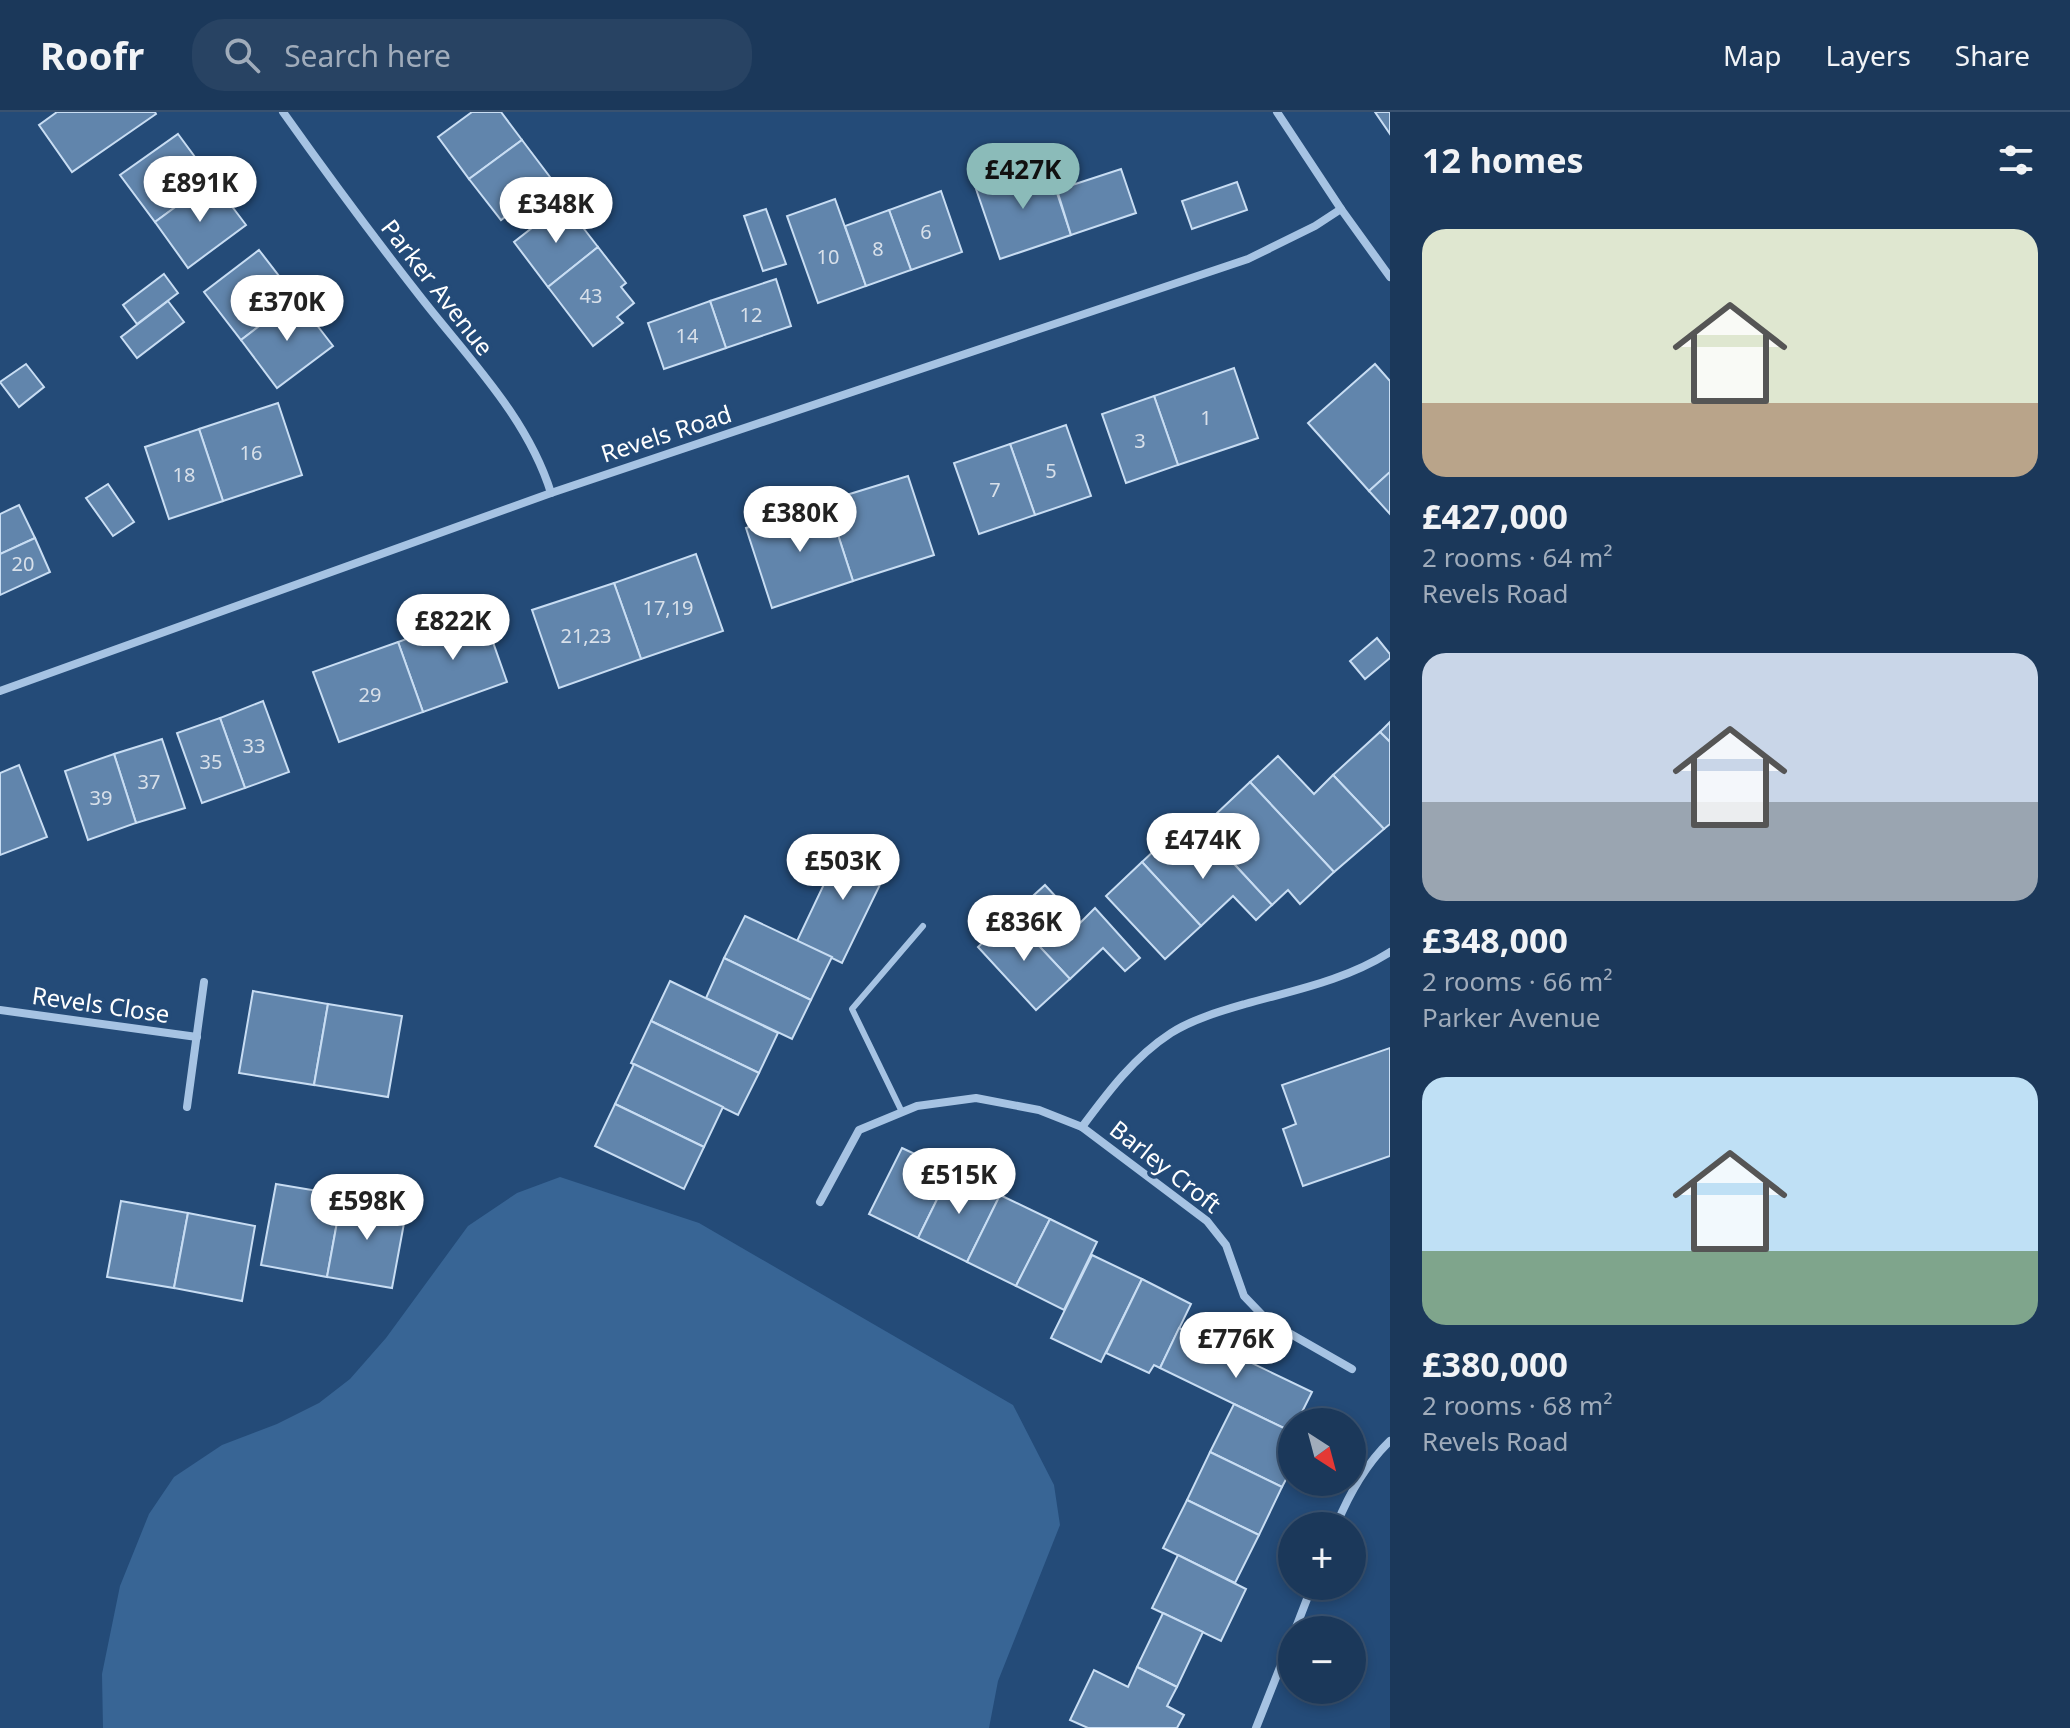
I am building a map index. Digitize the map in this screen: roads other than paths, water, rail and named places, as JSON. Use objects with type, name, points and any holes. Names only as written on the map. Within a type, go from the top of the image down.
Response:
[{"type":"street","name":"Parker Avenue","points":[[283,112],[363,224],[513,415],[541,461],[551,493]]},
{"type":"street","points":[[1277,112],[1390,277]]},
{"type":"street","name":"Revels Road","points":[[0,691],[551,493],[1248,259],[1315,226],[1341,209]]},
{"type":"street","name":"Barley Croft","points":[[1082,1127],[1115,1083],[1172,1032],[1218,1012],[1334,980],[1390,952]]},
{"type":"street","name":"Revels Close","points":[[187,1107],[204,982]]},
{"type":"street","name":"Revels Close","points":[[0,1010],[197,1037]]},
{"type":"street","name":"Barley Croft","points":[[820,1202],[859,1130],[917,1106],[976,1098],[1039,1110],[1082,1127],[1207,1221],[1226,1245],[1244,1296],[1268,1321],[1352,1369]]},
{"type":"street","points":[[1342,1512],[1365,1470],[1390,1441]]},
{"type":"street","points":[[1256,1728],[1278,1672]]},
{"type":"lane","points":[[902,1112],[852,1009],[923,926]]}]
